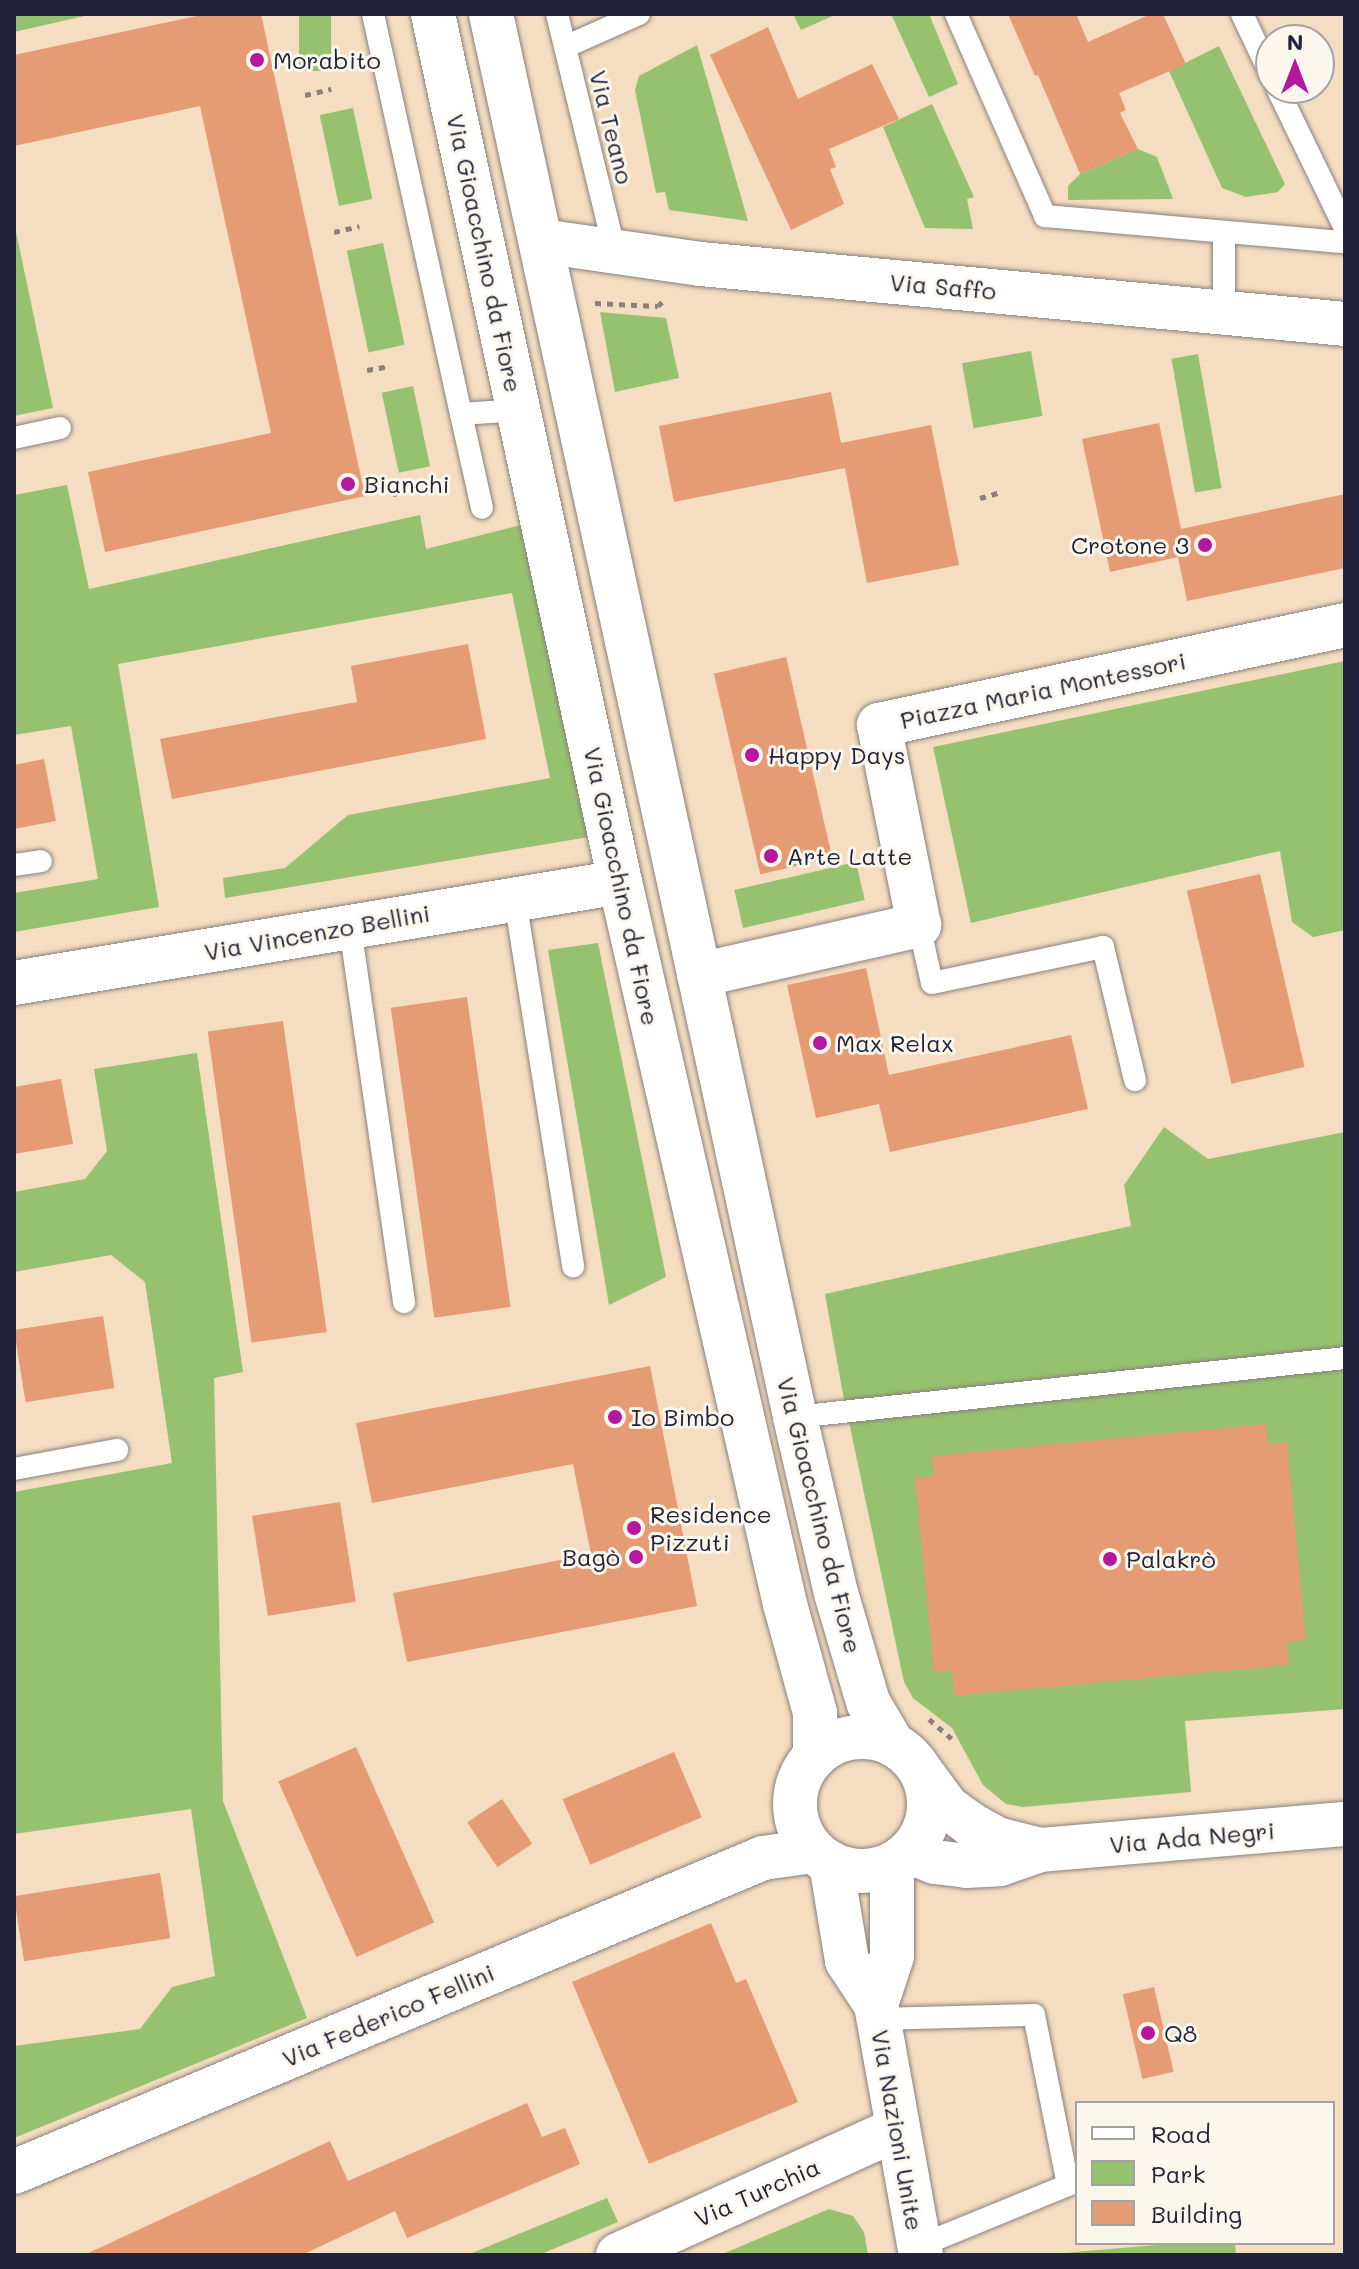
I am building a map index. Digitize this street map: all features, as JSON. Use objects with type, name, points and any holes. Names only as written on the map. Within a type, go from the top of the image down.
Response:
[{"type":"street","name":"Via Gioacchino da Fiore","points":[[433,14],[620,882],[785,1604],[815,1713],[815,1756]]},
{"type":"street","name":"Via Gioacchino da Fiore","points":[[491,14],[795,1417],[836,1593],[868,1702],[907,1758]]},
{"type":"street","name":"Via Saffo","points":[[541,241],[701,264],[1345,324]]},
{"type":"street","name":"Piazza Maria Montessori","points":[[919,925],[879,725],[1345,625]]},
{"type":"street","name":"Via Vincenzo Bellini","points":[[14,983],[620,882]]},
{"type":"street","points":[[699,975],[919,925]]},
{"type":"street","points":[[873,1736],[907,1758],[929,1793],[929,1815],[922,1835],[901,1858],[872,1871],[851,1870],[813,1842],[796,1793],[803,1772],[815,1756],[832,1744],[873,1736]]},
{"type":"street","name":"Via Ada Negri","points":[[907,1758],[947,1807],[970,1824],[997,1839],[1040,1850]]},
{"type":"street","name":"Via Ada Negri","points":[[901,1858],[966,1866],[1000,1864],[1040,1850],[1345,1824]]},
{"type":"street","name":"Via Federico Fellini","points":[[14,2172],[763,1858],[813,1842]]},
{"type":"street","name":"Via Nazioni Unite","points":[[813,1842],[847,1961],[877,2012],[920,2250]]},
{"type":"street","name":"Via Nazioni Unite","points":[[877,2012],[892,1956],[901,1858]]},
{"type":"street","name":"Via Turchia","points":[[618,2255],[897,2129]]},
{"type":"lane","points":[[373,14],[482,508]]},
{"type":"lane","name":"Via Teano","points":[[557,14],[615,252]]},
{"type":"lane","points":[[565,47],[639,14]]},
{"type":"lane","points":[[956,14],[1045,216],[1345,242]]},
{"type":"lane","points":[[1242,14],[1255,41]]},
{"type":"lane","points":[[1285,104],[1345,228]]},
{"type":"lane","points":[[1224,232],[1224,312]]},
{"type":"lane","points":[[461,414],[519,410]]},
{"type":"lane","points":[[14,438],[60,428]]},
{"type":"lane","points":[[14,865],[41,861]]},
{"type":"lane","points":[[515,899],[573,1266]]},
{"type":"lane","points":[[919,925],[932,983],[1103,947],[1135,1080]]},
{"type":"lane","points":[[350,927],[404,1302]]},
{"type":"lane","points":[[795,1417],[1345,1358]]},
{"type":"lane","points":[[14,1469],[117,1450]]},
{"type":"lane","points":[[877,2012],[1034,2015],[1068,2185],[920,2250]]},
{"type":"path","points":[[305,95],[331,89]]},
{"type":"path","points":[[334,232],[359,226]]},
{"type":"path","points":[[588,303],[658,306],[701,264]]},
{"type":"path","points":[[367,370],[389,366]]},
{"type":"path","points":[[393,494],[414,489]]},
{"type":"path","points":[[980,498],[998,493]]},
{"type":"path","points":[[925,1716],[947,1732],[958,1749]]},
{"type":"green space","points":[[14,14],[93,14],[14,32]]},
{"type":"green space","points":[[299,14],[331,14],[331,71],[299,71]]},
{"type":"green space","points":[[793,14],[837,14],[801,30]]},
{"type":"green space","points":[[891,14],[929,14],[958,84],[929,97]]},
{"type":"green space","points":[[697,45],[748,221],[669,210],[665,192],[656,193],[635,90],[639,76]]},
{"type":"green space","points":[[1219,46],[1285,184],[1278,192],[1246,197],[1222,188],[1169,71]]},
{"type":"green space","points":[[932,104],[974,197],[967,199],[973,229],[925,228],[883,127]]},
{"type":"green space","points":[[353,108],[372,199],[339,206],[320,115]]},
{"type":"green space","points":[[1138,149],[1157,157],[1173,199],[1068,200],[1068,186],[1080,174]]},
{"type":"green space","points":[[14,222],[53,408],[14,416]]},
{"type":"green space","points":[[383,243],[405,345],[368,352],[347,251]]},
{"type":"green space","points":[[600,312],[666,318],[679,378],[615,392]]},
{"type":"green space","points":[[1031,351],[1042,416],[974,428],[962,363]]},
{"type":"green space","points":[[1198,354],[1222,488],[1195,493],[1171,359]]},
{"type":"green space","points":[[413,386],[430,466],[399,473],[382,393]]},
{"type":"green space","points":[[67,485],[89,589],[420,515],[426,549],[525,524],[589,837],[225,898],[223,878],[285,868],[348,815],[550,778],[512,593],[118,664],[159,907],[14,932],[14,893],[98,879],[71,726],[14,735],[14,495]]},
{"type":"green space","points":[[1345,661],[1345,930],[1313,937],[1292,922],[1280,851],[971,923],[933,747]]},
{"type":"green space","points":[[856,862],[865,900],[743,928],[734,890]]},
{"type":"green space","points":[[598,943],[666,1277],[609,1305],[548,950]]},
{"type":"green space","points":[[197,1053],[243,1372],[214,1378],[223,1801],[307,2018],[14,2138],[14,2046],[140,2029],[172,1987],[215,1976],[191,1809],[14,1834],[14,1492],[172,1463],[145,1282],[111,1255],[14,1272],[14,1192],[85,1179],[107,1151],[94,1069]]},
{"type":"green space","points":[[1164,1127],[1208,1159],[1345,1132],[1345,1709],[1185,1721],[1191,1792],[1023,1807],[1006,1804],[983,1785],[952,1728],[913,1698],[904,1682],[825,1294],[1131,1226],[1124,1185]]},
{"type":"green space","points":[[607,2198],[618,2222],[539,2255],[467,2255]]},
{"type":"green space","points":[[829,2209],[853,2216],[864,2232],[868,2255],[720,2255]]},
{"type":"green space","points":[[1157,2245],[1235,2245],[1236,2255],[1040,2255]]},
{"type":"building","points":[[206,14],[261,14],[365,496],[105,552],[88,472],[271,433],[200,106],[14,146],[14,55]]},
{"type":"building","points":[[1008,14],[1076,14],[1088,42],[1151,14],[1163,14],[1186,64],[1119,93],[1126,110],[1120,113],[1138,149],[1080,174]]},
{"type":"building","points":[[768,27],[798,99],[872,64],[899,119],[829,149],[836,167],[830,169],[844,204],[791,230],[710,55]]},
{"type":"building","points":[[831,392],[841,443],[931,425],[959,565],[867,583],[845,468],[674,502],[659,426]]},
{"type":"building","points":[[1159,423],[1181,529],[1345,494],[1345,568],[1187,601],[1178,557],[1110,572],[1082,439]]},
{"type":"building","points":[[468,644],[486,739],[172,799],[160,739],[357,702],[351,666]]},
{"type":"building","points":[[786,657],[832,858],[760,874],[714,674]]},
{"type":"building","points":[[44,759],[56,821],[14,829],[14,765]]},
{"type":"building","points":[[1260,874],[1305,1067],[1231,1084],[1187,891]]},
{"type":"building","points":[[866,968],[889,1075],[1071,1035],[1088,1109],[890,1152],[879,1104],[816,1118],[787,985]]},
{"type":"building","points":[[467,997],[511,1307],[434,1318],[391,1008]]},
{"type":"building","points":[[283,1021],[327,1332],[251,1343],[208,1032]]},
{"type":"building","points":[[61,1079],[73,1144],[14,1154],[14,1087]]},
{"type":"building","points":[[103,1316],[114,1388],[26,1402],[14,1330]]},
{"type":"building","name":"Residence Pizzuti","points":[[650,1366],[697,1606],[407,1662],[393,1593],[591,1554],[573,1464],[372,1503],[356,1423]]},
{"type":"building","name":"Palakrò","points":[[1266,1424],[1268,1444],[1287,1442],[1306,1640],[1287,1642],[1289,1665],[954,1696],[952,1671],[934,1673],[915,1478],[934,1476],[932,1456]]},
{"type":"building","points":[[340,1502],[356,1602],[268,1616],[252,1516]]},
{"type":"building","points":[[356,1747],[434,1922],[356,1957],[278,1782]]},
{"type":"building","points":[[674,1752],[702,1817],[590,1865],[563,1799]]},
{"type":"building","points":[[502,1799],[532,1844],[497,1867],[467,1822]]},
{"type":"building","points":[[160,1873],[170,1938],[24,1961],[14,1896]]},
{"type":"building","points":[[711,1923],[736,1983],[746,1979],[798,2102],[649,2164],[572,1982]]},
{"type":"building","name":"Q8","points":[[1154,1987],[1174,2072],[1142,2079],[1123,1994]]},
{"type":"building","points":[[527,2103],[542,2137],[565,2128],[580,2164],[407,2238],[395,2211],[302,2255],[84,2255],[330,2141],[348,2181]]},
{"type":"place","name":"Morabito","points":[[257,60]]},
{"type":"place","name":"Bianchi","points":[[348,484]]},
{"type":"place","name":"Crotone 3","points":[[1205,545]]},
{"type":"place","name":"Happy Days","points":[[752,755]]},
{"type":"place","name":"Arte Latte","points":[[771,856]]},
{"type":"place","name":"Max Relax","points":[[820,1043]]},
{"type":"place","name":"Io Bimbo","points":[[615,1417]]},
{"type":"place","name":"Residence Pizzuti","points":[[634,1528]]},
{"type":"place","name":"Bagò","points":[[636,1557]]},
{"type":"place","name":"Palakrò","points":[[1110,1559]]},
{"type":"place","name":"Q8","points":[[1148,2033]]}]
